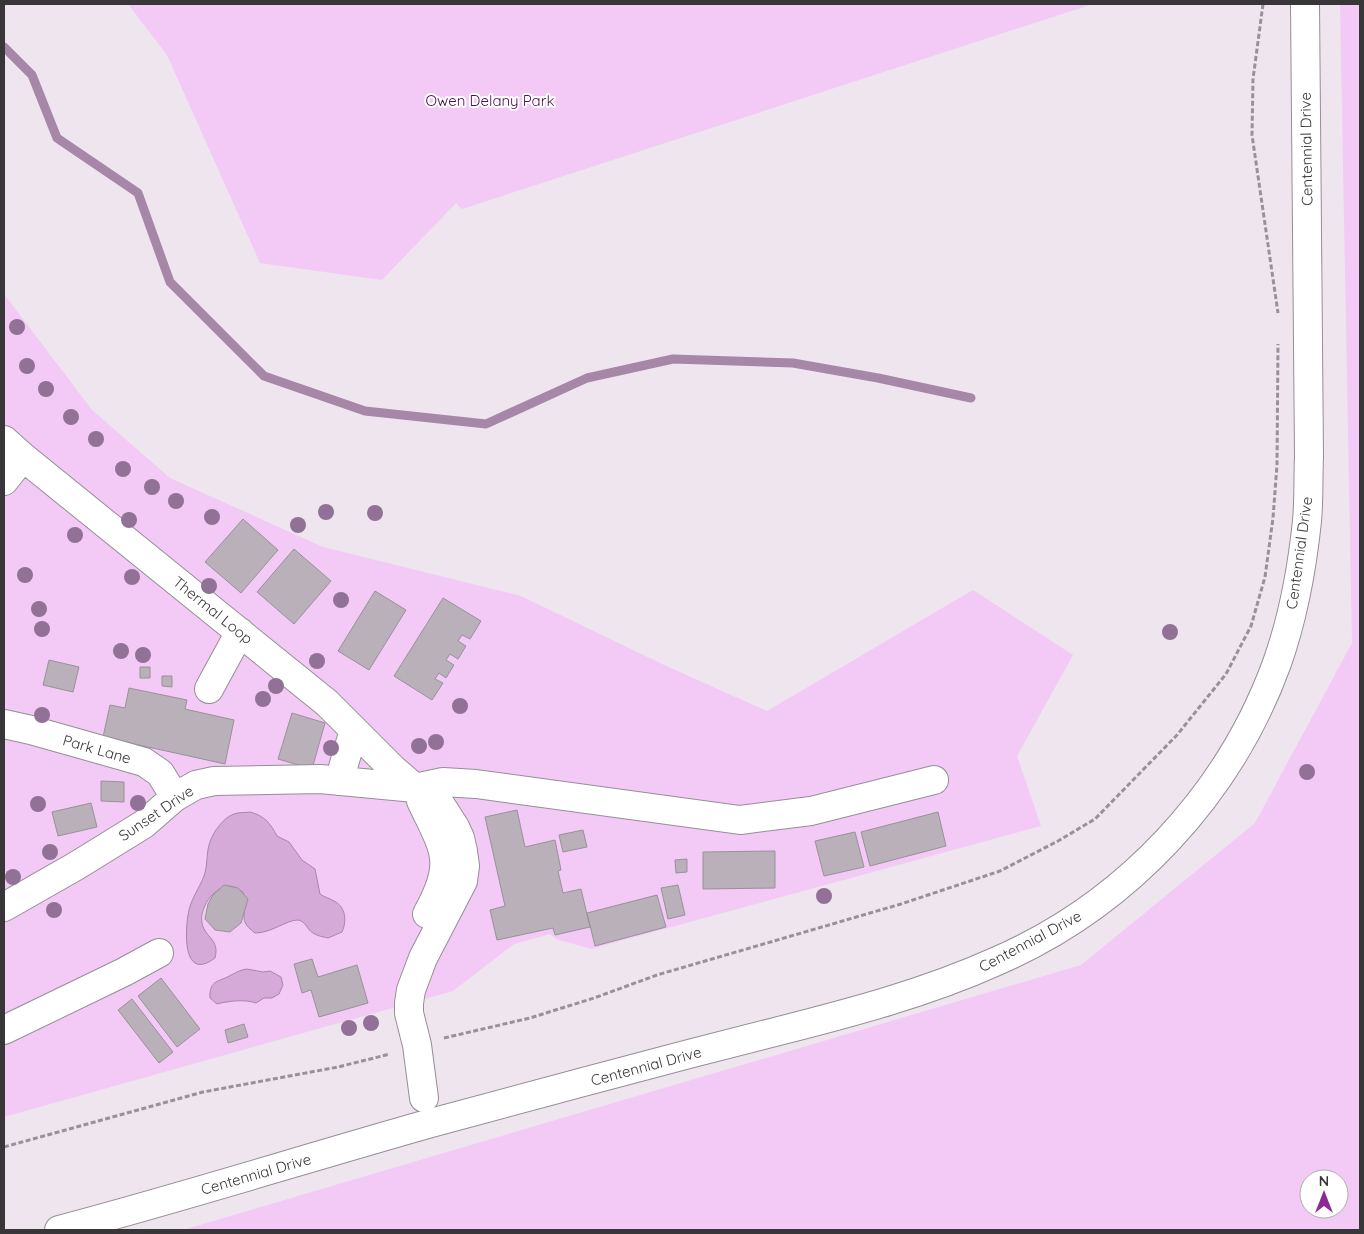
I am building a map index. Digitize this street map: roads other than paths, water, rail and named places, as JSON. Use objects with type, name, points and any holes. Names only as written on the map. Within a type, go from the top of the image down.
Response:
[{"type":"main road","name":"Centennial Drive","points":[[59,1230],[89,1226],[427,1110],[648,1065],[839,1016],[929,988],[1000,960],[1072,922],[1127,880],[1174,835],[1217,781],[1251,723],[1277,662],[1296,595],[1307,520],[1309,457],[1305,4]]},
{"type":"main road","points":[[4,481],[13,448]]},
{"type":"main road","name":"Thermal Loop","points":[[13,448],[327,703],[392,768],[415,788]]},
{"type":"main road","points":[[209,689],[240,632]]},
{"type":"main road","name":"Park Lane","points":[[4,724],[144,762],[160,773],[175,797]]},
{"type":"main road","points":[[339,781],[354,730]]},
{"type":"main road","name":"Sunset Drive","points":[[4,907],[144,824],[175,797],[196,785],[214,781],[311,779],[415,788],[443,782],[476,784],[740,820],[811,811],[934,780]]},
{"type":"main road","points":[[415,788],[441,844],[446,865],[434,902],[398,970],[396,1009],[405,1049],[427,1110]]},
{"type":"main road","points":[[4,1030],[124,972],[158,953]]},
{"type":"waterway","points":[[4,47],[32,75],[57,138],[138,193],[170,282],[264,376],[365,411],[486,424],[587,378],[673,359],[793,363],[878,378],[971,398]]},
{"type":"park label","name":"Owen Delany Park","points":[[490,100]]}]
